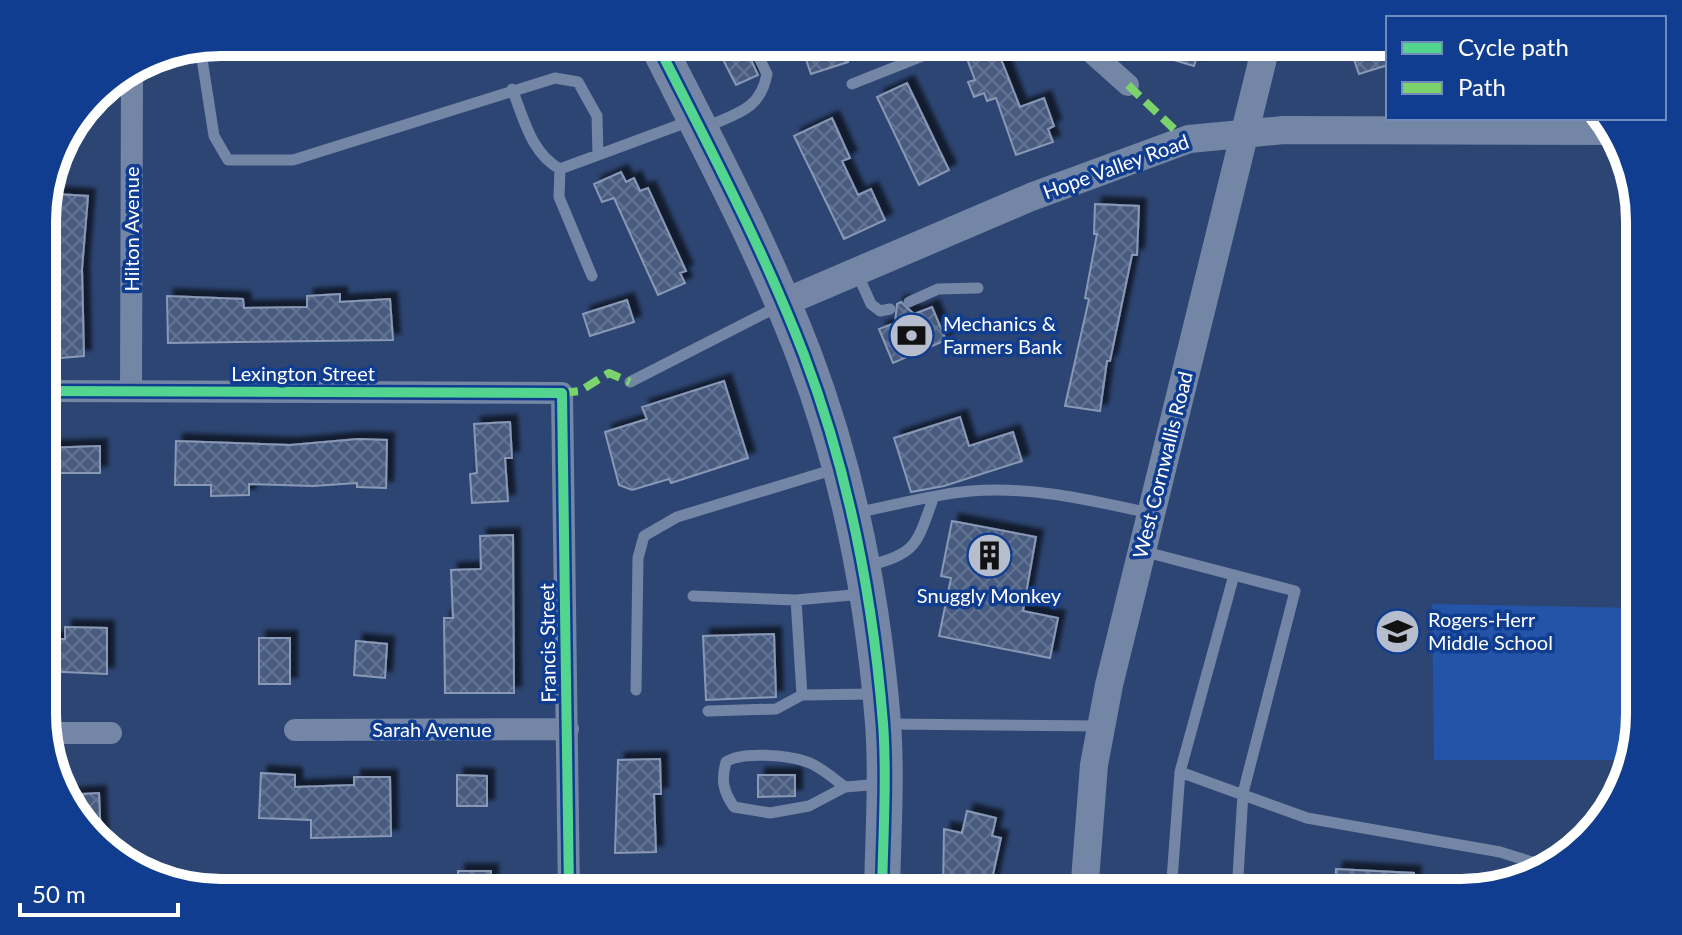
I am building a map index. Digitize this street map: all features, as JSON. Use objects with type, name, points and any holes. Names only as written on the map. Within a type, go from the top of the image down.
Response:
[{"type":"main road","points":[[663,56],[783,303],[805,357],[840,468],[863,580],[881,709],[885,784],[882,879]]},
{"type":"street","points":[[1096,56],[1128,85]]},
{"type":"street","name":"West Cornwallis Road","points":[[1085,879],[1091,797],[1102,726],[1264,56]]},
{"type":"street","name":"Hilton Avenue","points":[[131,390],[132,82]]},
{"type":"street","name":"Hope Valley Road","points":[[783,303],[1130,158],[1189,139],[1246,132],[1599,131]]},
{"type":"street","name":"Lexington Street","points":[[56,391],[562,393]]},
{"type":"street","name":"Francis Street","points":[[562,393],[569,879]]},
{"type":"street","name":"Sarah Avenue","points":[[295,730],[568,729]]},
{"type":"street","points":[[57,733],[111,733]]},
{"type":"lane","points":[[512,89],[535,147],[547,162],[560,169],[754,105],[761,98],[767,74],[758,56]]},
{"type":"lane","points":[[852,84],[923,56]]},
{"type":"lane","points":[[202,57],[214,136],[228,160],[293,160],[555,78],[578,82],[597,116],[598,155]]},
{"type":"lane","points":[[560,169],[559,197],[592,276]]},
{"type":"lane","points":[[857,272],[871,304],[880,311],[890,309]]},
{"type":"lane","points":[[909,302],[938,289],[978,288]]},
{"type":"lane","points":[[630,382],[783,303]]},
{"type":"lane","points":[[636,690],[638,558],[644,536],[690,512],[840,468]]},
{"type":"lane","points":[[850,514],[968,491],[1010,490],[1058,494],[1151,513]]},
{"type":"lane","points":[[693,596],[796,600],[863,580],[913,548],[933,499]]},
{"type":"lane","points":[[1142,551],[1295,591],[1243,793],[1238,879]]},
{"type":"lane","points":[[1172,879],[1180,772],[1234,575]]},
{"type":"lane","points":[[796,600],[802,695]]},
{"type":"lane","points":[[708,711],[776,709],[802,695],[881,709],[1102,726]]},
{"type":"lane","points":[[845,787],[808,762],[757,755],[736,755],[726,762],[722,776],[724,793],[734,807],[770,813],[809,806],[845,787],[885,784]]},
{"type":"lane","points":[[1180,772],[1307,818],[1500,852],[1533,862]]},
{"type":"shaded area","points":[[1432,604],[1626,608],[1625,736],[1619,760],[1434,760]]},
{"type":"building","points":[[721,56],[749,56],[758,75],[736,85]]},
{"type":"building","points":[[805,56],[846,56],[848,62],[811,74]]},
{"type":"building","points":[[966,56],[1000,56],[1020,107],[1044,98],[1054,126],[1048,129],[1053,142],[1016,155],[996,98],[987,101],[984,93],[974,97],[968,82],[975,80]]},
{"type":"building","points":[[1175,56],[1197,56],[1194,66],[1174,60]]},
{"type":"building","points":[[1353,56],[1386,56],[1386,66],[1359,74]]},
{"type":"building","points":[[907,83],[949,170],[919,185],[877,97]]},
{"type":"building","points":[[832,118],[850,158],[842,161],[858,195],[871,189],[885,220],[844,239],[794,136]]},
{"type":"building","points":[[621,172],[626,182],[634,178],[640,191],[648,188],[686,271],[680,273],[685,283],[658,295],[614,198],[602,202],[594,184]]},
{"type":"building","points":[[58,194],[88,196],[82,269],[84,356],[56,358]]},
{"type":"building","points":[[1095,204],[1139,206],[1137,255],[1132,255],[1110,361],[1107,361],[1100,411],[1065,406],[1089,299],[1085,298],[1097,234],[1094,234]]},
{"type":"building","points":[[340,294],[340,302],[390,299],[393,340],[168,343],[167,296],[243,299],[244,308],[307,307],[307,296]]},
{"type":"building","points":[[627,300],[634,322],[590,336],[583,314]]},
{"type":"building","name":"Mechanics & Farmers Bank","points":[[901,302],[914,314],[932,307],[946,340],[893,363],[879,329],[895,323],[897,304]]},
{"type":"building","points":[[724,381],[748,458],[671,483],[669,479],[632,490],[619,485],[605,432],[647,419],[642,407]]},
{"type":"building","points":[[960,417],[969,446],[1013,432],[1022,461],[944,486],[911,492],[894,438]]},
{"type":"building","points":[[510,422],[512,458],[505,458],[508,501],[472,503],[470,474],[477,473],[474,424]]},
{"type":"building","points":[[358,439],[387,440],[386,488],[357,487],[357,483],[313,486],[249,484],[249,495],[211,496],[211,485],[175,485],[176,441],[290,445]]},
{"type":"building","points":[[100,446],[100,473],[56,473],[56,448]]},
{"type":"building","points":[[952,521],[1036,537],[1023,611],[1058,618],[1050,658],[939,636],[951,578],[941,576]]},
{"type":"building","points":[[513,535],[514,693],[445,693],[444,618],[453,618],[451,570],[481,569],[480,536]]},
{"type":"building","points":[[65,627],[107,628],[107,674],[56,672],[56,639],[65,639]]},
{"type":"building","points":[[774,634],[776,697],[706,700],[703,636]]},
{"type":"building","points":[[259,638],[290,638],[290,684],[259,684]]},
{"type":"building","points":[[356,641],[387,644],[385,678],[354,675]]},
{"type":"building","points":[[660,759],[661,794],[654,794],[656,852],[615,853],[618,760]]},
{"type":"building","points":[[261,773],[295,775],[295,787],[354,785],[354,777],[390,777],[391,836],[311,838],[311,820],[259,818]]},
{"type":"building","points":[[457,775],[487,776],[487,806],[457,806]]},
{"type":"building","points":[[758,775],[795,775],[795,796],[758,797]]},
{"type":"building","points":[[99,793],[100,827],[90,815],[77,794]]},
{"type":"building","points":[[967,811],[996,818],[992,836],[1001,838],[992,879],[943,879],[944,829],[962,833]]},
{"type":"building","points":[[1336,869],[1414,873],[1414,879],[1336,879]]},
{"type":"building","points":[[458,871],[491,871],[491,879],[458,879]]},
{"type":"marked path","points":[[1128,85],[1174,129]]},
{"type":"marked path","points":[[562,393],[580,391],[609,373],[630,382]]},
{"type":"cycle path","points":[[663,56],[771,275],[804,355],[834,444],[856,536],[879,676],[885,786],[882,879]]},
{"type":"cycle path","points":[[56,391],[562,393],[569,879]]},
{"type":"place","name":"Mechanics & Farmers Bank","points":[[912,335]]},
{"type":"place","name":"Snuggly Monkey","points":[[989,556]]},
{"type":"place","name":"Rogers-Herr Middle School","points":[[1397,631]]}]
